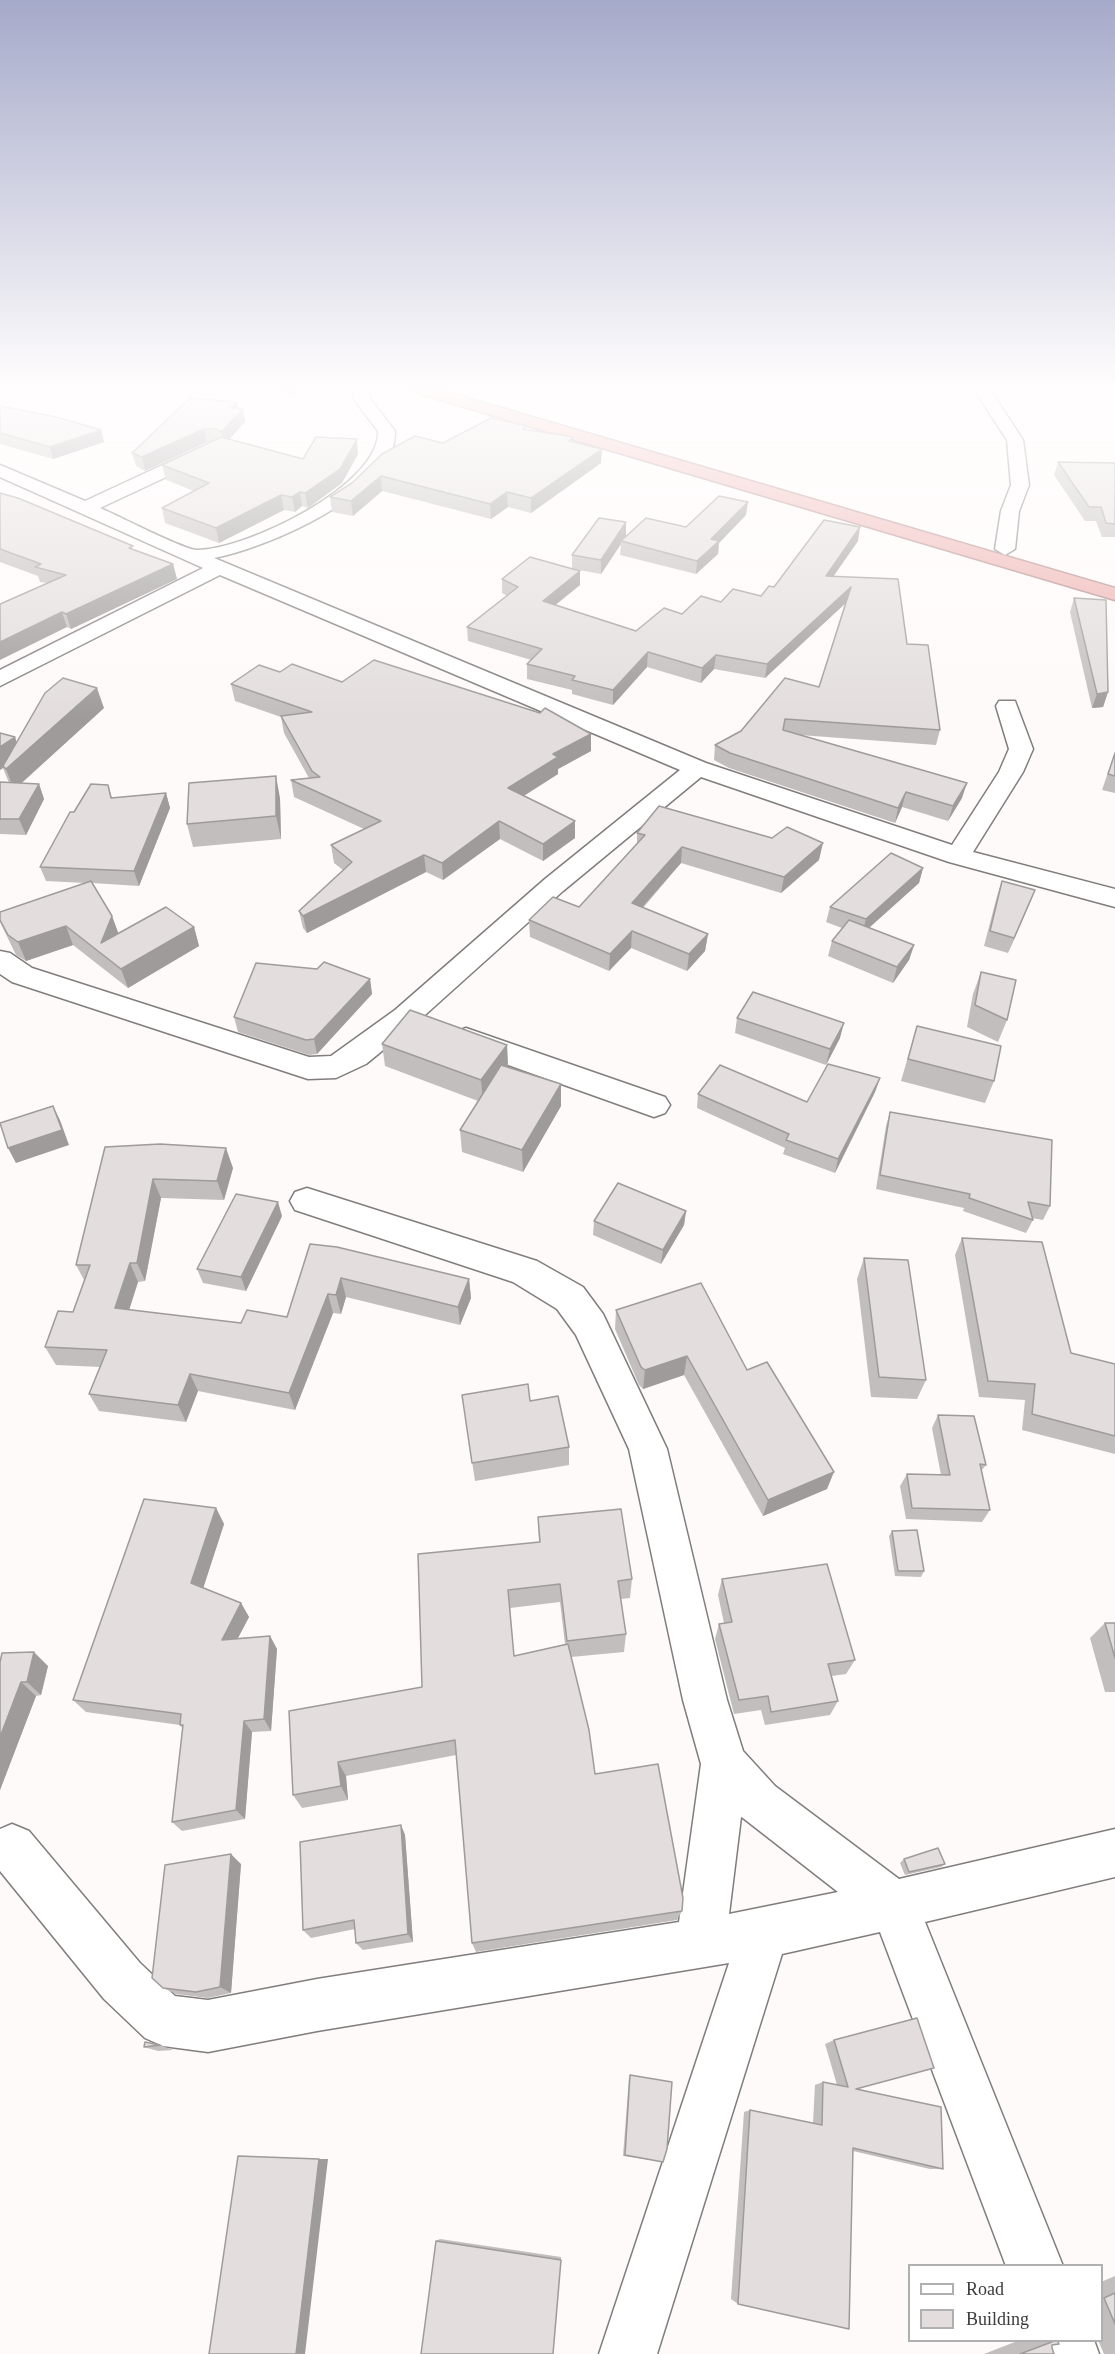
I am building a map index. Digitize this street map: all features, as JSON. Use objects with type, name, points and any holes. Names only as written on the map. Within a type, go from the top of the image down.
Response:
[{"type":"highway","points":[[789,498],[1115,594]]},
{"type":"highway","points":[[831,498],[1115,582]]},
{"type":"street","points":[[61,498],[219,568],[697,768],[958,856],[1115,898]]},
{"type":"street","points":[[86,508],[108,498]]},
{"type":"street","points":[[193,556],[226,550],[265,538],[334,498]]},
{"type":"street","points":[[1005,549],[1010,512],[1015,498]]},
{"type":"street","points":[[0,679],[219,568]]},
{"type":"street","points":[[958,856],[1011,772],[1021,749],[1007,706]]},
{"type":"street","points":[[0,960],[22,975],[308,1068],[336,1067],[356,1056],[405,1017],[554,885],[697,768]]},
{"type":"street","points":[[405,1017],[654,1105]]},
{"type":"street","points":[[308,1201],[525,1272],[570,1298],[590,1325],[648,1449],[705,1700],[724,1764],[701,1943]]},
{"type":"street","points":[[724,1764],[759,1802],[894,1905],[1035,2264]]},
{"type":"street","points":[[12,1848],[130,1989],[164,2020],[208,2026],[317,2005],[764,1933],[1081,1863],[1115,1853]]},
{"type":"street","points":[[628,2354],[764,1933]]},
{"type":"building","points":[[0,498],[17,498],[133,546],[129,548],[173,564],[66,614],[62,612],[0,642],[0,604],[66,575],[35,567],[41,564],[0,549]]},
{"type":"building","points":[[181,498],[275,498],[216,528],[162,508]]},
{"type":"building","points":[[334,498],[355,498],[351,501]]},
{"type":"building","points":[[466,498],[499,498],[490,504]]},
{"type":"building","points":[[717,498],[748,502],[711,539],[719,541],[697,561],[621,541],[646,518],[686,527]]},
{"type":"building","points":[[1083,498],[1115,498],[1115,524],[1106,523],[1101,507],[1089,507]]},
{"type":"building","points":[[599,518],[626,522],[601,560],[572,555]]},
{"type":"building","points":[[824,520],[860,527],[826,576],[898,579],[907,644],[928,645],[940,730],[785,719],[783,730],[967,783],[953,806],[906,792],[898,808],[730,753],[715,745],[741,731],[785,678],[819,687],[851,587],[767,664],[716,655],[702,668],[648,652],[613,690],[572,680],[575,676],[527,664],[542,649],[467,627],[518,587],[502,579],[530,557],[580,571],[543,601],[636,631],[664,608],[682,614],[701,596],[721,602],[733,589],[761,596],[769,586],[774,587]]},
{"type":"building","points":[[1074,598],[1106,600],[1108,692],[1097,694]]},
{"type":"building","points":[[374,660],[540,713],[545,708],[591,734],[553,754],[558,757],[508,788],[575,821],[543,844],[499,821],[442,863],[424,855],[303,916],[299,911],[352,862],[331,845],[381,821],[291,780],[320,777],[312,771],[281,716],[312,712],[231,684],[259,665],[280,672],[292,664],[342,682]]},
{"type":"building","points":[[63,678],[97,688],[6,769],[3,766],[45,693]]},
{"type":"building","points":[[0,733],[15,737],[0,747]]},
{"type":"building","points":[[1115,753],[1115,776],[1108,774]]},
{"type":"building","points":[[276,776],[276,816],[187,824],[189,783]]},
{"type":"building","points":[[0,782],[39,784],[19,819],[0,819]]},
{"type":"building","points":[[91,784],[108,785],[111,798],[166,793],[134,871],[40,867],[70,812],[74,812]]},
{"type":"building","points":[[659,806],[772,838],[787,827],[823,843],[784,877],[682,847],[632,903],[708,934],[689,954],[632,931],[610,954],[529,920],[553,897],[579,907],[645,835],[637,833]]},
{"type":"building","points":[[891,853],[923,868],[866,919],[830,907]]},
{"type":"building","points":[[91,881],[112,916],[101,943],[166,907],[194,927],[121,969],[66,926],[18,942],[8,935],[0,920],[0,912]]},
{"type":"building","points":[[1002,881],[1035,890],[1014,938],[990,931]]},
{"type":"building","points":[[849,920],[914,945],[897,967],[832,941]]},
{"type":"building","points":[[324,962],[370,979],[314,1039],[306,1040],[234,1017],[256,963],[317,969]]},
{"type":"building","points":[[981,972],[1016,980],[1007,1020],[975,1005]]},
{"type":"building","points":[[753,992],[844,1023],[830,1049],[737,1018]]},
{"type":"building","points":[[410,1010],[507,1045],[481,1080],[382,1044]]},
{"type":"building","points":[[917,1026],[1001,1046],[994,1081],[908,1059]]},
{"type":"building","points":[[828,1064],[880,1078],[838,1159],[786,1140],[789,1134],[698,1094],[720,1065],[807,1102]]},
{"type":"building","points":[[501,1065],[561,1084],[522,1150],[460,1130]]},
{"type":"building","points":[[53,1106],[62,1130],[8,1148],[0,1123]]},
{"type":"building","points":[[890,1112],[1052,1140],[1050,1206],[1028,1202],[1033,1220],[969,1198],[970,1194],[880,1175]]},
{"type":"building","points":[[160,1144],[226,1148],[217,1181],[153,1179],[137,1263],[130,1263],[115,1308],[241,1323],[247,1310],[287,1317],[310,1244],[337,1247],[469,1279],[458,1307],[341,1278],[336,1295],[328,1294],[289,1393],[190,1374],[178,1405],[89,1394],[107,1350],[45,1347],[58,1311],[73,1312],[90,1265],[76,1265],[105,1147]]},
{"type":"building","points":[[618,1183],[686,1211],[663,1250],[594,1221]]},
{"type":"building","points":[[236,1194],[278,1202],[241,1277],[197,1269]]},
{"type":"building","points":[[962,1238],[1042,1242],[1071,1353],[1115,1364],[1115,1436],[1032,1414],[1035,1384],[988,1381]]},
{"type":"building","points":[[864,1258],[908,1260],[926,1380],[879,1377]]},
{"type":"building","points":[[701,1283],[747,1370],[767,1362],[834,1472],[768,1500],[687,1356],[645,1370],[641,1367],[616,1310]]},
{"type":"building","points":[[528,1384],[530,1401],[558,1396],[569,1447],[472,1463],[462,1395]]},
{"type":"building","points":[[938,1415],[974,1416],[986,1465],[980,1464],[990,1510],[912,1508],[907,1474],[950,1475]]},
{"type":"building","points":[[144,1499],[216,1508],[191,1583],[241,1603],[222,1640],[270,1636],[264,1719],[244,1721],[236,1810],[172,1822],[183,1725],[180,1725],[181,1714],[73,1700]]},
{"type":"building","points":[[621,1509],[632,1579],[618,1581],[626,1634],[567,1641],[560,1584],[508,1590],[514,1656],[568,1644],[589,1730],[595,1774],[658,1764],[683,1898],[682,1911],[472,1943],[455,1740],[338,1762],[341,1786],[293,1795],[289,1711],[422,1687],[418,1554],[540,1542],[538,1517]]},
{"type":"building","points":[[917,1530],[924,1571],[898,1571],[892,1531]]},
{"type":"building","points":[[827,1564],[855,1660],[828,1664],[838,1701],[771,1712],[768,1696],[739,1700],[719,1624],[732,1622],[722,1579]]},
{"type":"building","points":[[1105,1623],[1115,1623],[1115,1658]]},
{"type":"building","points":[[34,1652],[27,1682],[21,1682],[0,1737],[2,1653]]},
{"type":"building","points":[[401,1825],[408,1934],[356,1943],[354,1920],[303,1930],[300,1842]]},
{"type":"building","points":[[938,1848],[945,1864],[909,1872],[904,1859]]},
{"type":"building","points":[[231,1854],[220,1987],[196,1992],[163,1988],[152,1978],[165,1865]]},
{"type":"building","points":[[917,2018],[934,2068],[856,2089],[941,2107],[943,2169],[853,2148],[849,2329],[738,2304],[750,2110],[822,2125],[823,2082],[848,2087],[834,2040]]},
{"type":"building","points":[[145,2042],[160,2045],[144,2047]]},
{"type":"building","points":[[630,2075],[672,2082],[667,2149],[663,2162],[625,2155]]},
{"type":"building","points":[[238,2156],[319,2159],[296,2354],[209,2354]]},
{"type":"building","points":[[436,2241],[561,2260],[553,2354],[421,2354]]},
{"type":"building","points":[[1115,2293],[1115,2324],[1104,2298]]},
{"type":"building","points":[[1052,2342],[1059,2344],[1052,2345],[1054,2354],[1020,2354]]}]
